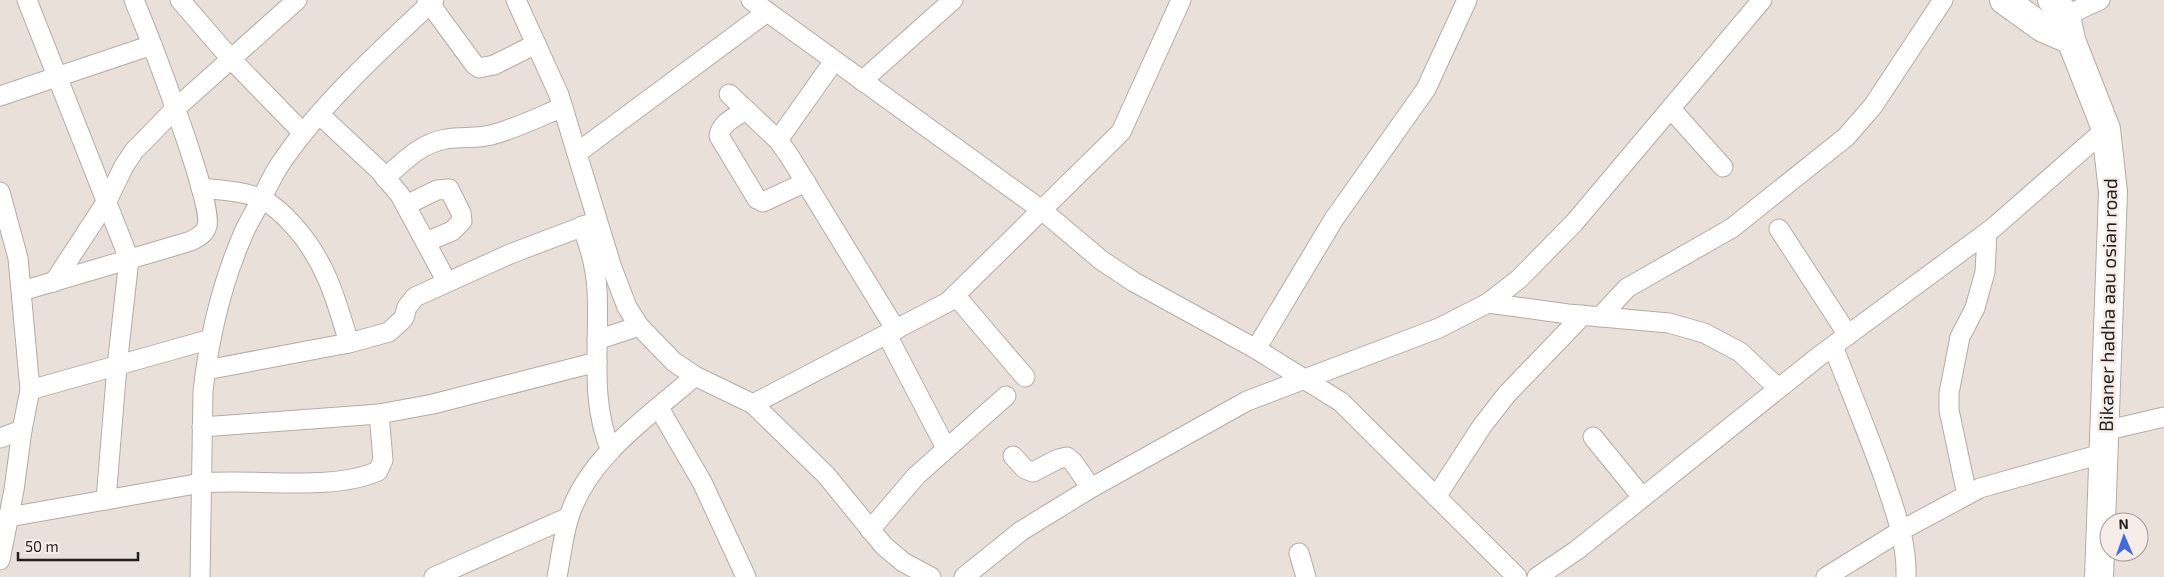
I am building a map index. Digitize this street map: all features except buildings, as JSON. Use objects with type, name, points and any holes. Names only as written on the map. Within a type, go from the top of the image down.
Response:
[{"type":"main road","points":[[2004,0],[2058,21]]},
{"type":"main road","name":"Bikaner hadha aau osian road","points":[[2058,21],[2106,129],[2113,192],[2099,577]]},
{"type":"street","points":[[27,0],[56,78],[129,259],[117,366],[106,500]]},
{"type":"street","points":[[22,291],[191,241],[203,234],[208,225],[208,213],[201,188],[175,109],[134,0]]},
{"type":"street","points":[[180,0],[231,59],[303,133]]},
{"type":"street","points":[[54,282],[107,201],[124,166],[134,151],[175,109],[297,0]]},
{"type":"street","points":[[516,0],[563,107],[576,153],[590,223],[596,273],[597,362],[601,418],[604,435],[611,451]]},
{"type":"street","points":[[750,0],[1043,211],[1102,260],[1134,282],[1256,349],[1341,402],[1517,577]]},
{"type":"street","points":[[862,81],[953,0]]},
{"type":"street","points":[[753,404],[929,314],[955,295],[1043,211],[1121,132],[1181,0]]},
{"type":"street","points":[[1256,349],[1334,219],[1426,89],[1467,0]]},
{"type":"street","points":[[964,577],[1021,531],[1091,488],[1247,401],[1308,380],[1439,328],[1488,303],[1520,279],[1574,223],[1762,0]]},
{"type":"street","points":[[1436,497],[1482,426],[1507,394],[1591,316],[1627,288],[1732,228],[1846,137],[1873,106],[1943,0]]},
{"type":"street","points":[[2058,21],[2100,0]]},
{"type":"street","points":[[200,577],[202,427],[206,370],[211,339],[227,277],[242,235],[282,160],[303,133],[431,1],[474,64],[479,68],[494,65],[536,44]]},
{"type":"street","points":[[576,153],[768,12]]},
{"type":"street","points":[[0,96],[152,45]]},
{"type":"street","points":[[778,140],[834,61]]},
{"type":"street","points":[[729,94],[778,140],[806,182],[892,333],[946,448]]},
{"type":"street","points":[[385,178],[418,150],[434,141],[447,138],[477,139],[494,135],[563,107]]},
{"type":"street","points":[[1671,109],[1723,167]]},
{"type":"street","points":[[746,110],[726,123],[720,129],[719,136],[757,200],[763,202],[769,200],[806,182]]},
{"type":"street","points":[[320,115],[385,178],[406,205],[447,282]]},
{"type":"street","points":[[1537,577],[1577,550],[1840,340],[1987,233],[2106,129]]},
{"type":"street","points":[[201,188],[240,193],[262,199],[284,215],[315,252],[332,287],[349,343]]},
{"type":"street","points":[[406,205],[437,190],[449,189],[452,193],[462,221],[452,231],[426,242]]},
{"type":"street","points":[[0,192],[18,258],[30,390],[9,517],[1,553]]},
{"type":"street","points":[[206,370],[349,343],[389,332],[404,318],[407,307],[415,297],[510,254],[590,223]]},
{"type":"street","points":[[590,223],[627,307],[638,326],[674,362],[695,376],[753,404],[826,475],[884,546],[903,562],[931,577]]},
{"type":"street","points":[[1779,230],[1840,340],[1872,445],[1902,530],[1906,577]]},
{"type":"street","points":[[1967,495],[1949,410],[1949,393],[1960,337],[1974,308],[1985,272],[1987,233]]},
{"type":"street","points":[[955,295],[1025,377]]},
{"type":"street","points":[[1488,303],[1591,316],[1669,323],[1704,333],[1740,352],[1778,388]]},
{"type":"street","points":[[597,340],[638,326]]},
{"type":"street","points":[[30,390],[211,339]]},
{"type":"street","points":[[202,427],[379,414],[433,404],[597,362]]},
{"type":"street","points":[[557,577],[569,517],[590,475],[611,451],[695,376]]},
{"type":"street","points":[[870,530],[916,476],[1006,396]]},
{"type":"street","points":[[659,408],[702,482],[746,577]]},
{"type":"street","points":[[9,517],[201,483],[227,481],[335,482],[363,478],[378,471],[383,460],[379,414]]},
{"type":"street","points":[[1826,577],[1902,530],[1980,488],[2104,442],[2164,416]]},
{"type":"street","points":[[0,438],[22,430]]},
{"type":"street","points":[[1593,437],[1642,497]]},
{"type":"street","points":[[1014,456],[1025,469],[1032,472],[1058,459],[1067,457],[1073,462],[1091,488]]},
{"type":"street","points":[[434,577],[569,517]]},
{"type":"street","points":[[1298,553],[1306,577]]}]
